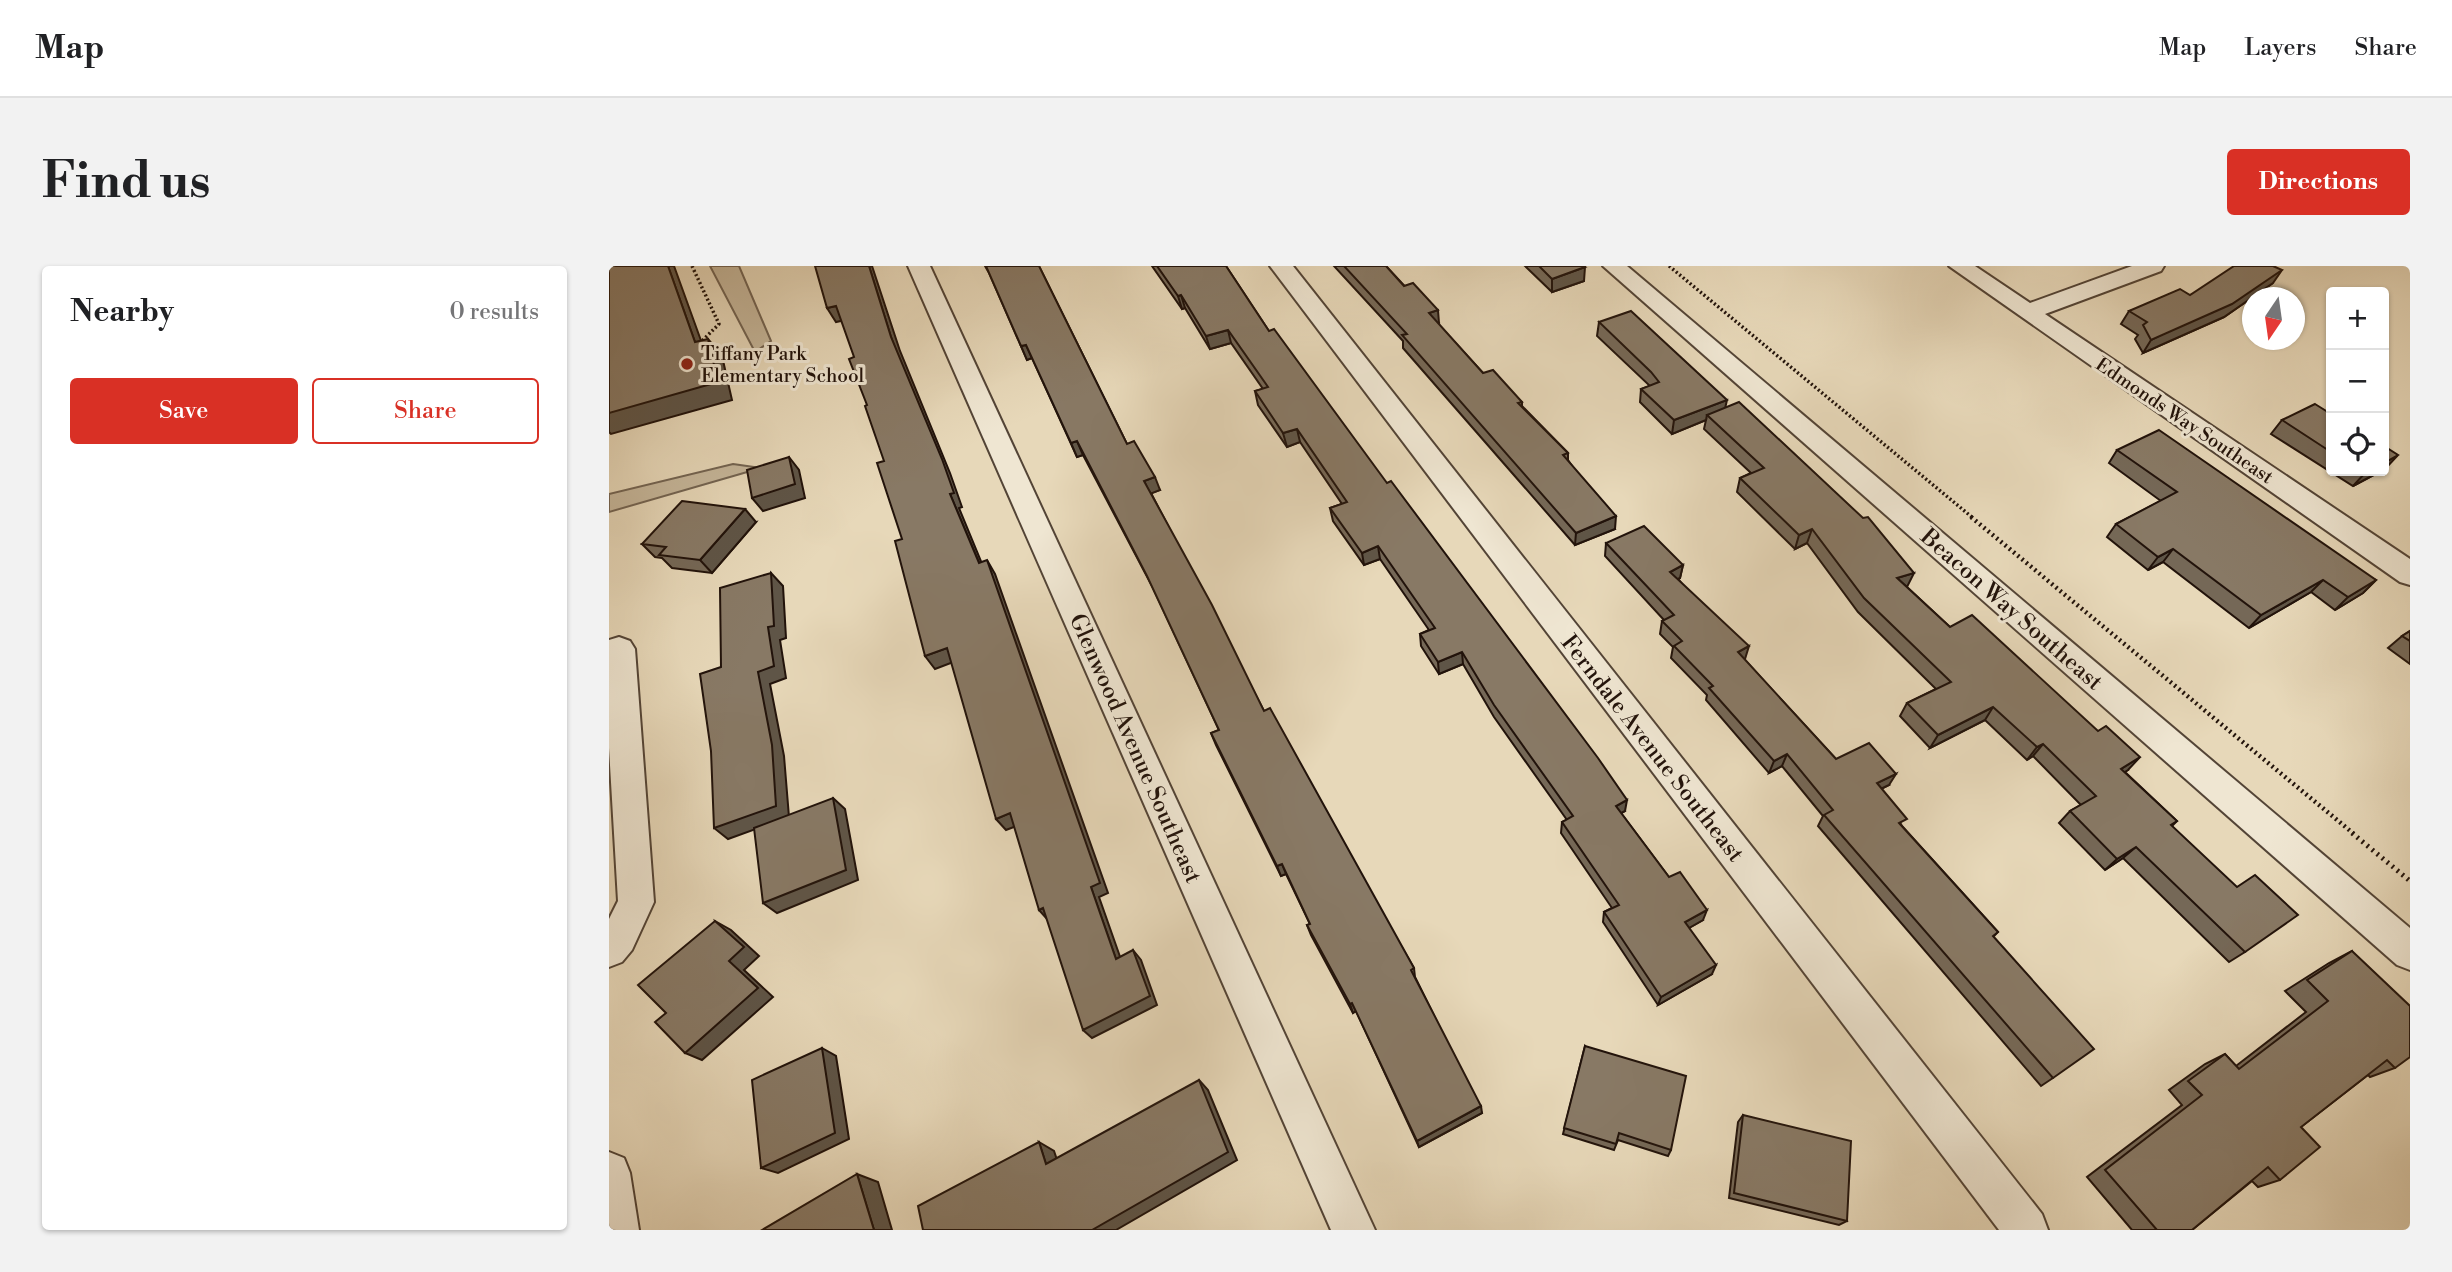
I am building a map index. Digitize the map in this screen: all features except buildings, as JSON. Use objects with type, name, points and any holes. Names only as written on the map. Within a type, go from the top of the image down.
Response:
[{"type":"street","name":"Glenwood Avenue Southeast","points":[[919,266],[1353,1230]]},
{"type":"street","name":"Ferndale Avenue Southeast","points":[[1281,266],[2026,1230]]},
{"type":"street","name":"Beacon Way Southeast","points":[[1614,266],[2410,952]]},
{"type":"street","name":"Edmonds Way Southeast","points":[[1960,266],[2410,574]]},
{"type":"street","points":[[2028,312],[2153,266]]},
{"type":"street","points":[[609,949],[619,938],[636,902],[619,649]]},
{"type":"street","points":[[609,1173],[617,1230]]},
{"type":"path","points":[[692,266],[719,324],[710,336],[699,343]]},
{"type":"path","points":[[1669,266],[2410,881]]},
{"type":"shaded area","points":[[710,266],[739,266],[771,341],[755,352]]},
{"type":"shaded area","points":[[733,464],[761,468],[609,512],[609,494]]},
{"type":"place","name":"Tiffany Park Elementary School","points":[[687,364]]}]
